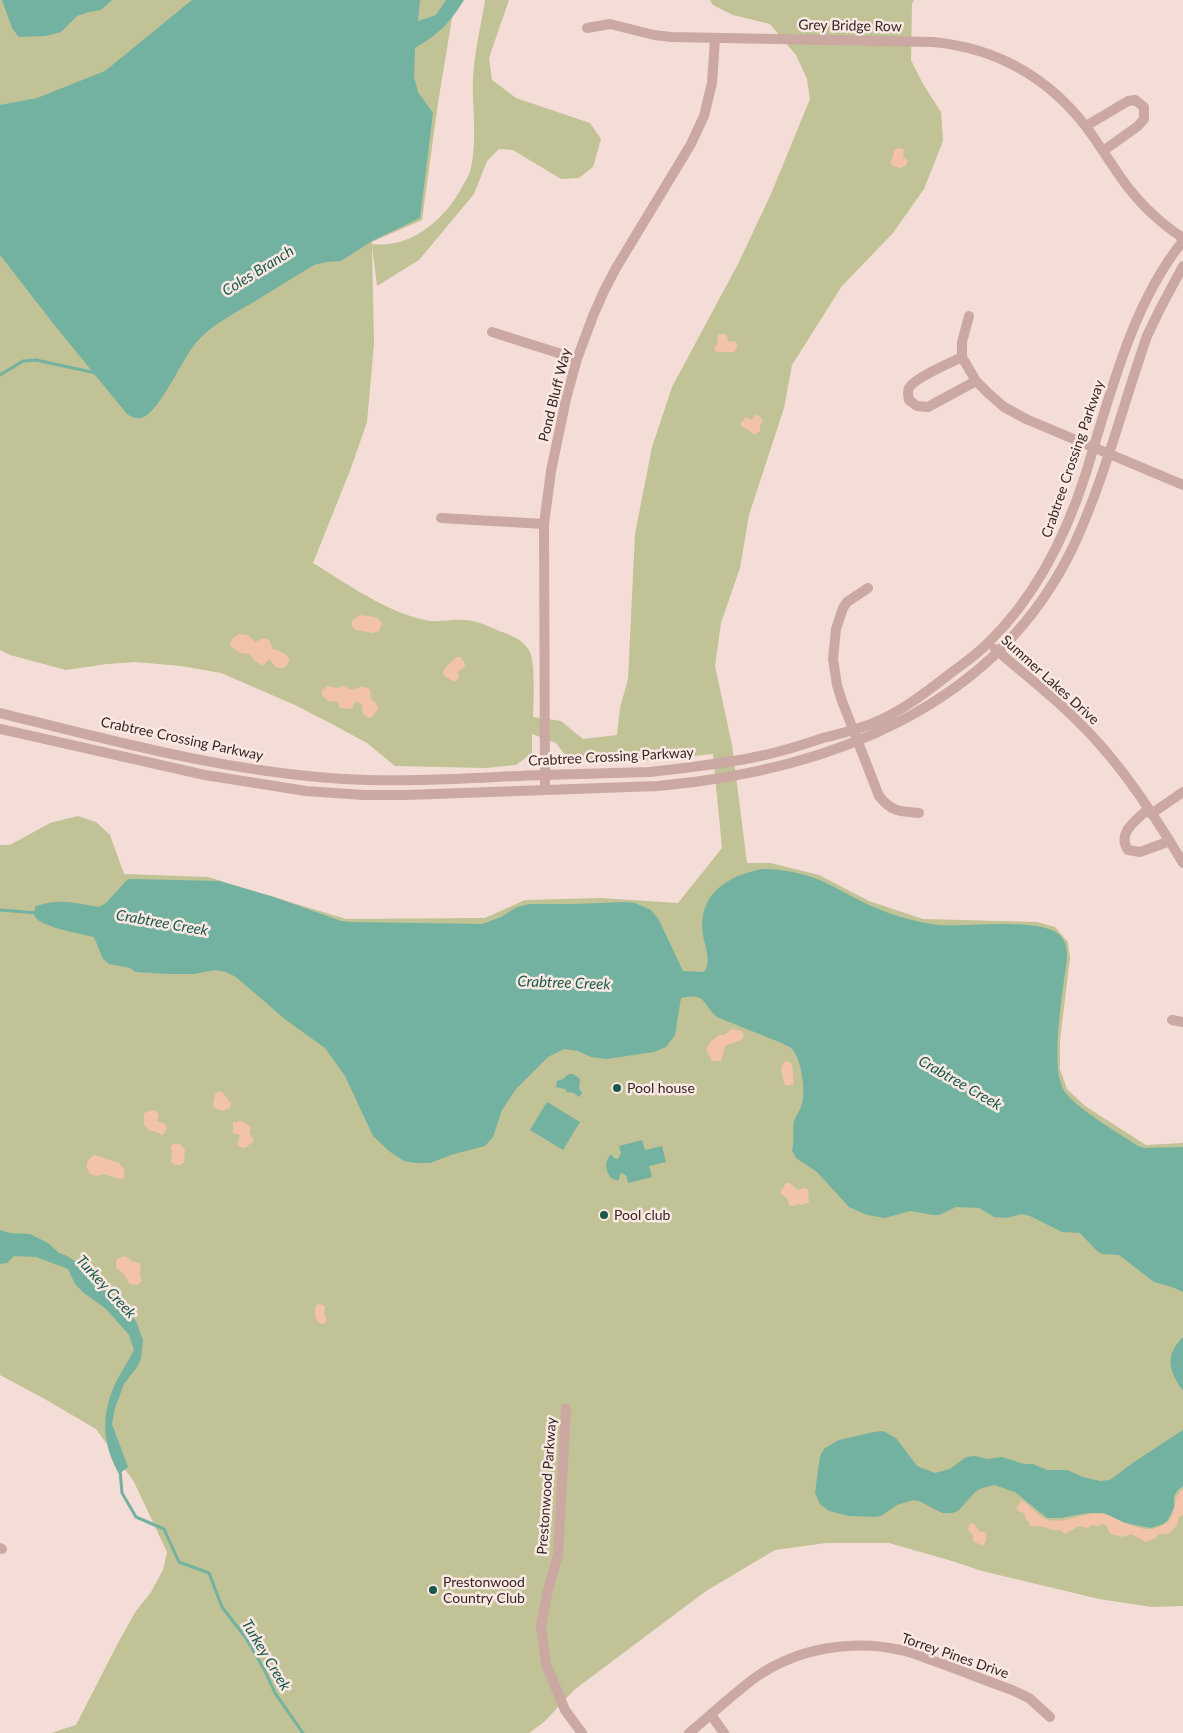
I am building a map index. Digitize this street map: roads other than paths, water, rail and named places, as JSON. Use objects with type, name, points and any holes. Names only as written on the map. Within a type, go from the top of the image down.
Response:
[{"type":"street","name":"Grey Bridge Row","points":[[587,28],[610,24],[654,35],[715,39],[910,41],[955,44],[1002,59],[1032,74],[1063,100],[1086,126],[1126,185],[1144,206],[1183,240]]},
{"type":"street","name":"Pond Bluff Way","points":[[545,790],[544,524],[551,471],[566,399],[577,359],[593,316],[616,268],[691,144],[704,116],[712,83],[715,39]]},
{"type":"street","points":[[1086,126],[1128,100],[1135,100],[1144,107],[1144,119],[1138,126],[1103,151]]},
{"type":"street","name":"Crabtree Crossing Parkway","points":[[0,713],[170,754],[249,769],[344,779],[386,780],[441,780],[649,772],[730,762],[774,753],[871,724],[913,701],[988,644],[1027,598],[1056,551],[1077,500],[1119,370],[1137,322],[1166,266],[1183,240]]},
{"type":"street","name":"Crabtree Crossing Parkway","points":[[0,729],[205,775],[306,791],[362,795],[658,786],[725,779],[779,767],[859,741],[931,704],[974,673],[998,652],[1041,601],[1059,574],[1084,523],[1148,336],[1183,266]]},
{"type":"street","points":[[969,316],[962,342],[962,358],[976,381],[993,398],[1026,419],[1183,485]]},
{"type":"street","points":[[492,332],[577,359]]},
{"type":"street","points":[[962,358],[917,380],[910,386],[909,400],[917,406],[928,408],[976,381]]},
{"type":"street","points":[[441,518],[544,524]]},
{"type":"street","points":[[868,588],[847,602],[837,623],[833,658],[837,685],[879,796],[886,806],[897,811],[919,813]]},
{"type":"street","name":"Summer Lakes Drive","points":[[988,644],[1064,708],[1102,746],[1124,774],[1183,863]]},
{"type":"street","points":[[1170,841],[1140,852],[1128,850],[1124,839],[1126,832],[1150,812],[1183,792]]},
{"type":"street","points":[[1172,1020],[1183,1022]]},
{"type":"street","name":"Prestonwood Parkway","points":[[566,1409],[558,1555],[547,1594],[542,1626],[546,1664],[566,1710],[582,1733]]},
{"type":"street","name":"Torrey Pines Drive","points":[[689,1733],[756,1677],[784,1662],[823,1649],[876,1646],[903,1650],[1012,1690],[1028,1698],[1050,1717]]},
{"type":"street","points":[[711,1715],[724,1733]]},
{"type":"water","points":[[2,0],[112,0],[101,10],[77,16],[61,32],[46,36],[19,37],[12,28]]},
{"type":"water","points":[[192,0],[420,0],[418,21],[436,15],[446,0],[464,0],[443,28],[415,48],[414,77],[418,92],[433,113],[420,218],[372,241],[341,261],[314,265],[219,322],[192,348],[154,408],[147,415],[137,418],[127,414],[0,255],[0,105],[37,98],[105,71]]},
{"type":"water","points":[[763,869],[793,872],[815,878],[877,909],[912,920],[938,925],[1005,924],[1041,927],[1055,932],[1063,939],[1067,959],[1057,1054],[1061,1082],[1065,1092],[1079,1106],[1138,1146],[1144,1148],[1183,1147],[1183,1292],[1154,1282],[1119,1255],[1098,1252],[1080,1233],[1062,1232],[1030,1216],[1022,1214],[1006,1218],[994,1217],[979,1208],[956,1207],[939,1215],[910,1211],[885,1218],[867,1215],[849,1207],[817,1172],[796,1158],[792,1151],[794,1121],[803,1098],[802,1074],[795,1052],[784,1044],[717,1017],[700,998],[681,998],[675,1035],[666,1047],[654,1052],[606,1059],[591,1057],[578,1051],[564,1049],[548,1057],[516,1089],[502,1110],[493,1137],[485,1146],[454,1154],[430,1163],[416,1163],[404,1161],[389,1151],[373,1136],[345,1076],[325,1048],[286,1020],[236,977],[226,972],[215,970],[194,974],[136,972],[130,968],[109,964],[103,959],[94,937],[46,924],[36,918],[34,914],[36,906],[53,902],[68,902],[99,907],[106,903],[129,879],[219,881],[274,897],[341,921],[350,922],[482,924],[501,917],[517,907],[530,904],[626,902],[635,903],[651,910],[659,920],[683,971],[704,972],[708,959],[702,921],[710,898],[717,889],[727,882],[738,876]]},
{"type":"water","points":[[569,1074],[573,1074],[580,1079],[579,1089],[582,1092],[579,1097],[574,1093],[567,1092],[565,1089],[556,1087],[557,1081]]},
{"type":"water","points":[[547,1102],[580,1122],[563,1150],[530,1130]]},
{"type":"water","points":[[642,1140],[645,1150],[662,1146],[666,1162],[649,1166],[652,1177],[628,1183],[626,1176],[621,1173],[618,1181],[611,1178],[606,1166],[611,1154],[614,1158],[618,1159],[621,1153],[619,1146]]},
{"type":"water","points":[[0,1230],[10,1233],[30,1234],[48,1243],[59,1253],[79,1264],[136,1321],[143,1340],[141,1359],[124,1384],[115,1408],[112,1424],[128,1467],[119,1474],[109,1451],[105,1429],[110,1396],[134,1350],[129,1335],[106,1309],[75,1284],[68,1269],[36,1257],[14,1256],[7,1263],[0,1264]]},
{"type":"water","points":[[1183,1337],[1183,1391],[1174,1377],[1171,1357],[1177,1344]]},
{"type":"water","points":[[1183,1430],[1183,1486],[1174,1496],[1174,1507],[1168,1520],[1151,1528],[1125,1523],[1104,1513],[1047,1518],[1015,1492],[994,1485],[975,1492],[958,1511],[952,1513],[942,1513],[919,1501],[913,1500],[897,1505],[881,1516],[875,1517],[849,1516],[829,1511],[820,1504],[815,1493],[821,1454],[825,1448],[839,1440],[874,1432],[883,1431],[896,1438],[917,1466],[935,1473],[950,1469],[966,1457],[975,1456],[987,1459],[1002,1457],[1024,1464],[1033,1464],[1047,1470],[1067,1470],[1083,1477],[1100,1481],[1110,1480]]},
{"type":"waterway","name":"Coles Branch","points":[[0,375],[23,361],[36,360],[96,373]]},
{"type":"waterway","name":"Crabtree Creek","points":[[0,910],[37,913]]},
{"type":"waterway","name":"Turkey Creek","points":[[120,1470],[122,1493],[136,1517],[164,1529],[179,1562],[209,1573],[222,1607],[246,1638],[275,1693],[303,1733]]},
{"type":"place","name":"Pool house","points":[[617,1088]]},
{"type":"place","name":"Pool club","points":[[604,1215]]},
{"type":"place","name":"Prestonwood Country Club","points":[[433,1590]]}]
